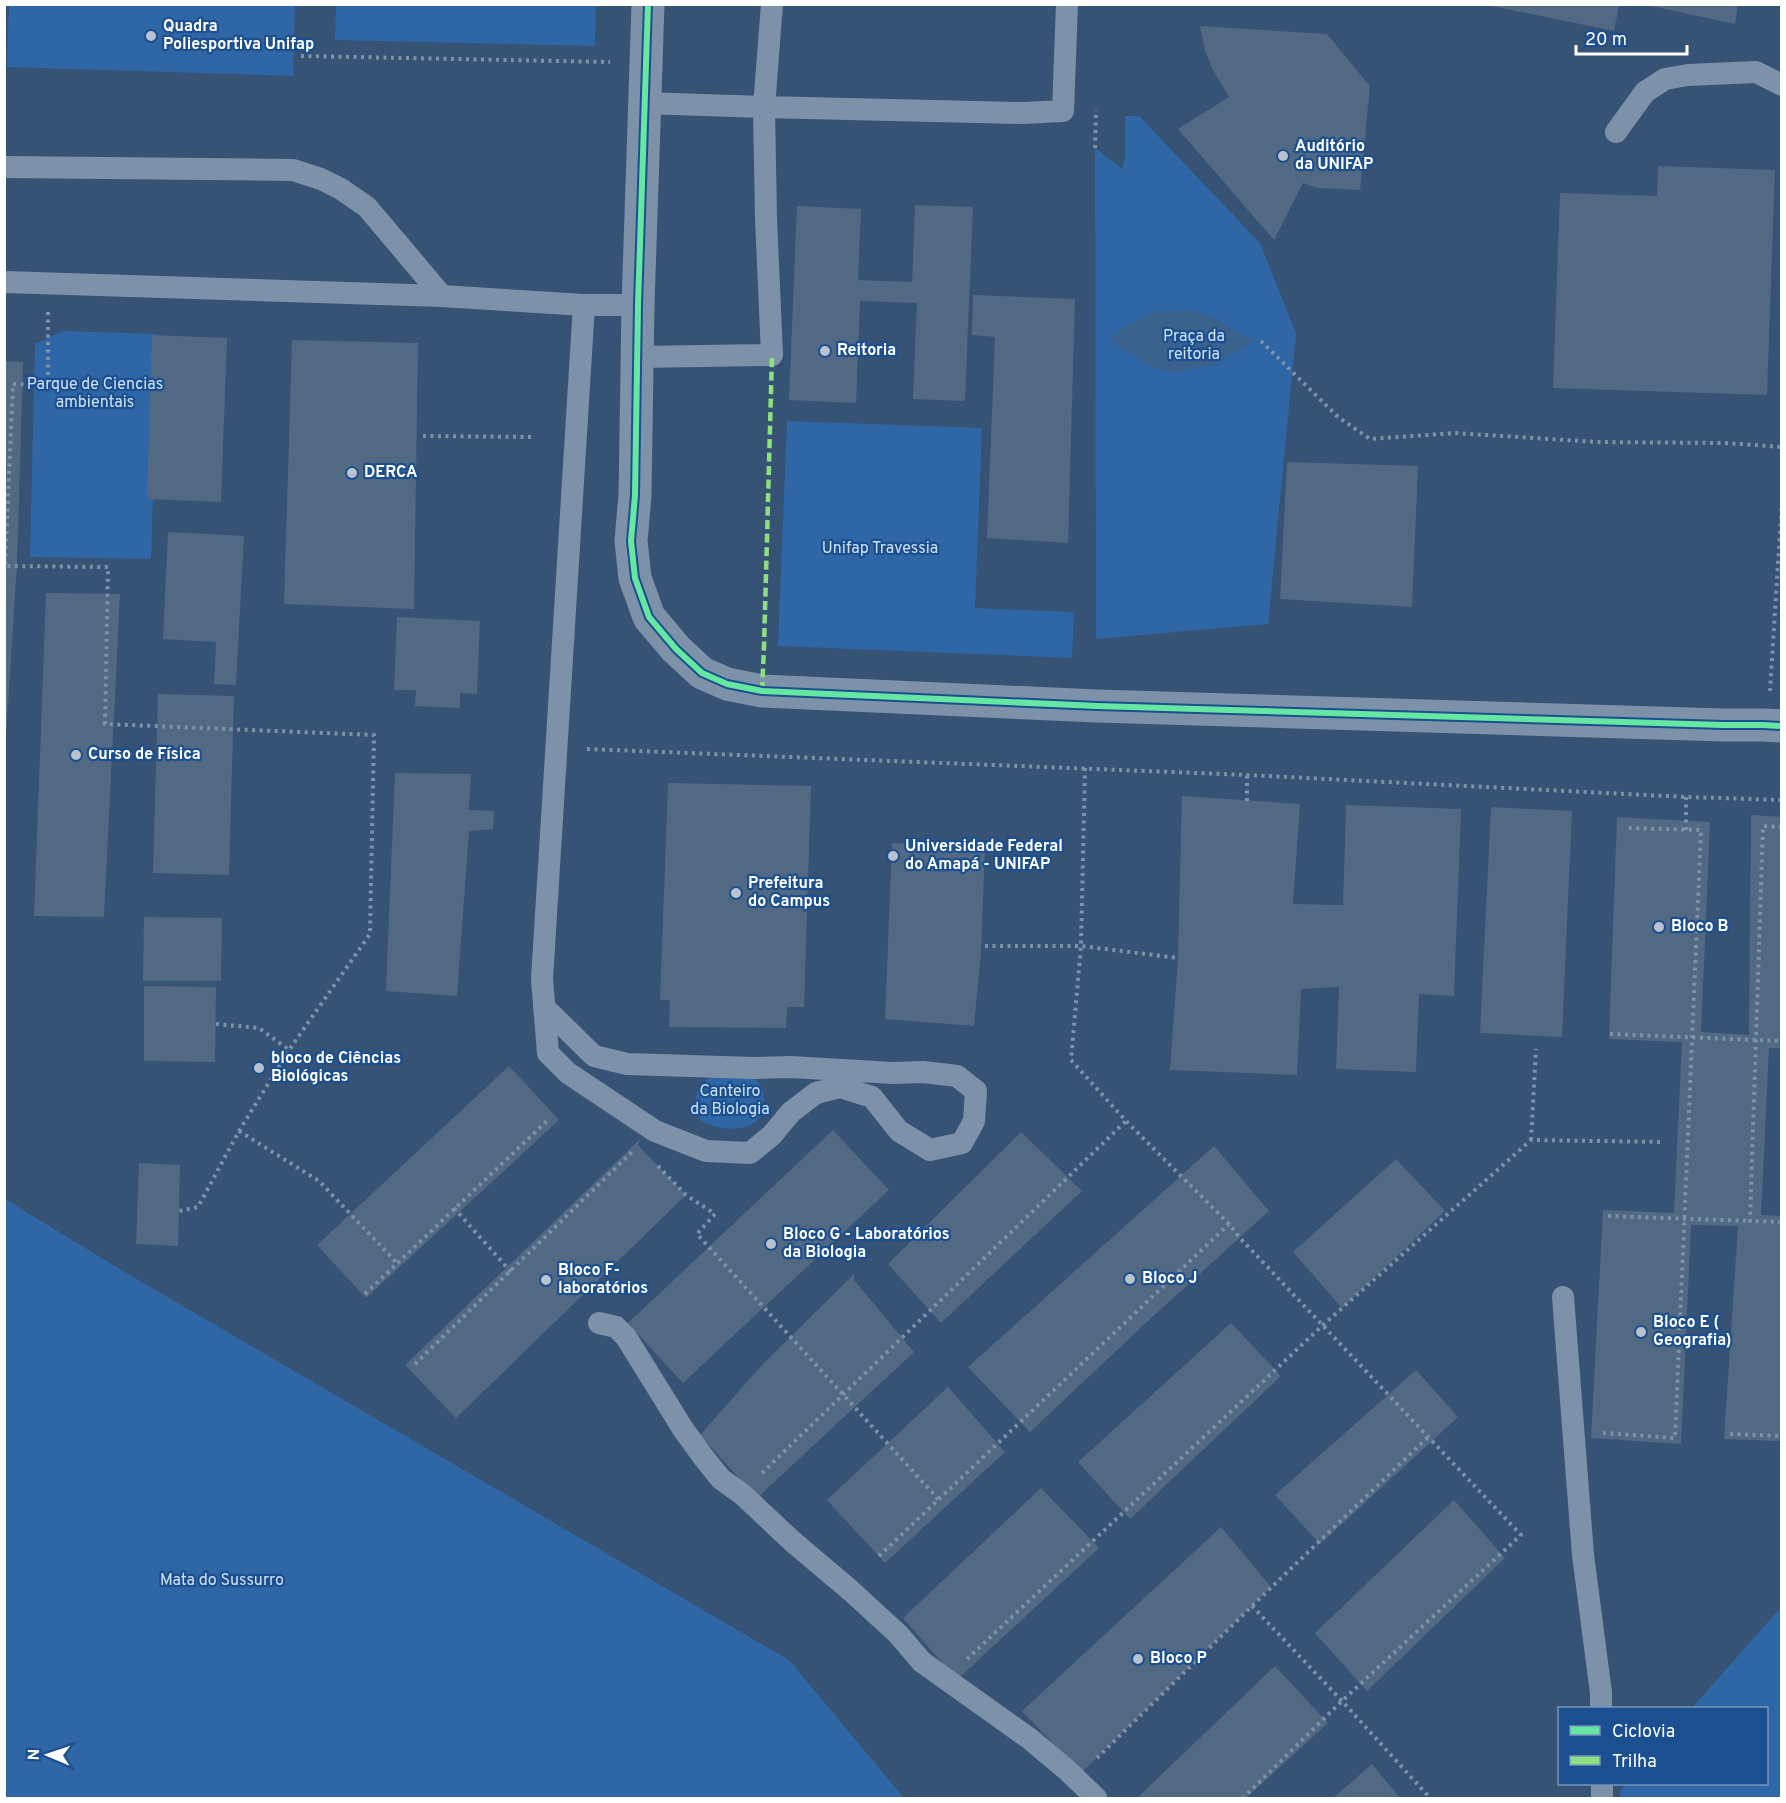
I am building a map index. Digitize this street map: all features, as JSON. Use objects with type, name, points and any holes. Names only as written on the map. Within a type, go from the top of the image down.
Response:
[{"type":"street","points":[[648,4],[638,305],[635,495],[631,541],[635,578],[649,617],[676,649],[702,673],[727,684],[762,691],[1097,706],[1772,725]]},
{"type":"lane","points":[[638,357],[772,355],[764,107],[772,4]]},
{"type":"lane","points":[[644,103],[1023,113],[1063,111],[1067,4]]},
{"type":"lane","points":[[1616,132],[1645,92],[1665,79],[1688,75],[1756,72],[1782,85]]},
{"type":"lane","points":[[4,167],[293,170],[321,179],[341,189],[367,207],[442,296]]},
{"type":"lane","points":[[4,282],[442,296],[584,305],[638,305]]},
{"type":"lane","points":[[544,1007],[594,1056],[627,1064],[791,1067],[893,1073],[923,1072],[957,1076],[976,1091],[974,1121],[962,1143],[930,1150],[899,1131],[872,1098],[840,1087],[816,1093],[791,1112],[772,1135],[750,1153],[706,1151],[655,1131],[568,1073],[548,1053],[544,1007],[542,978],[584,305]]},
{"type":"lane","points":[[1563,1297],[1583,1555],[1601,1707]]},
{"type":"lane","points":[[599,1323],[616,1327],[626,1337],[683,1429],[721,1479],[742,1494],[850,1590],[898,1634],[922,1662],[1030,1739],[1096,1798]]},
{"type":"path","points":[[301,56],[610,62],[610,51]]},
{"type":"path","points":[[1095,148],[1096,119]]},
{"type":"path","points":[[48,310],[48,385],[13,384],[5,566],[108,567],[105,724],[375,735],[370,934],[289,1050],[239,1131],[198,1207],[178,1211]]},
{"type":"path","points":[[1261,341],[1338,417],[1370,439],[1455,432],[1597,442],[1725,443],[1782,447]]},
{"type":"path","points":[[423,436],[532,436]]},
{"type":"path","points":[[1772,725],[1770,697],[1782,500]]},
{"type":"path","points":[[575,748],[1085,768],[1782,800]]},
{"type":"path","points":[[1085,768],[1081,946],[1071,1060],[1126,1121],[1229,1224],[1322,1326],[1521,1535],[1342,1701],[1243,1798]]},
{"type":"path","points":[[1247,775],[1247,801]]},
{"type":"path","points":[[1686,797],[1686,830]]},
{"type":"path","points":[[1750,1221],[1763,826],[1782,827]]},
{"type":"path","points":[[1599,1432],[1676,1438],[1701,830],[1625,828]]},
{"type":"path","points":[[985,946],[1081,946],[1178,958]]},
{"type":"path","points":[[216,1024],[259,1028],[289,1050]]},
{"type":"path","points":[[1610,1034],[1782,1041]]},
{"type":"path","points":[[1531,1140],[1536,1049]]},
{"type":"path","points":[[365,1293],[549,1119]]},
{"type":"path","points":[[755,1479],[1126,1121]]},
{"type":"path","points":[[239,1131],[319,1181],[397,1263]]},
{"type":"path","points":[[960,1666],[1322,1326],[1531,1140],[1663,1142]]},
{"type":"path","points":[[415,1364],[638,1145]]},
{"type":"path","points":[[654,1162],[686,1195],[715,1214],[697,1234],[939,1500]]},
{"type":"path","points":[[454,1208],[511,1272]]},
{"type":"path","points":[[1608,1216],[1782,1222]]},
{"type":"path","points":[[879,1557],[1229,1224]]},
{"type":"path","points":[[1730,1434],[1782,1436]]},
{"type":"path","points":[[1090,1765],[1428,1437]]},
{"type":"path","points":[[1252,1606],[1430,1798]]},
{"type":"green space","name":"Quadra Poliesportiva Unifap","points":[[9,5],[295,5],[293,76],[7,67]]},
{"type":"green space","points":[[336,5],[596,5],[595,46],[335,40]]},
{"type":"green space","name":"Praça da reitoria","points":[[1125,116],[1139,116],[1260,243],[1296,333],[1268,624],[1096,639],[1095,148],[1122,169],[1125,159]]},
{"type":"green space","name":"Parque de Ciencias ambientais","points":[[63,331],[158,334],[151,559],[30,557],[35,344]]},
{"type":"green space","name":"Unifap Travessia","points":[[787,421],[982,428],[975,608],[1074,612],[1072,658],[778,646]]},
{"type":"green space","name":"Canteiro da Biologia","points":[[711,1075],[744,1075],[758,1081],[763,1091],[764,1103],[761,1114],[754,1123],[743,1128],[730,1129],[713,1126],[700,1120],[696,1095]]},
{"type":"green space","name":"Mata do Sussurro","points":[[5,1199],[123,1271],[789,1660],[904,1798],[5,1798]]},
{"type":"green space","points":[[1781,1607],[1781,1798],[1620,1798],[1620,1791],[1625,1785],[1768,1785],[1768,1707],[1693,1707]]},
{"type":"shaded area","points":[[1184,310],[1209,315],[1253,341],[1212,366],[1171,372],[1152,367],[1110,341],[1124,327],[1152,313]]},
{"type":"building","points":[[1482,4],[1619,4],[1614,31]]},
{"type":"building","points":[[1642,4],[1738,4],[1735,24]]},
{"type":"building","name":"Auditório da UNIFAP","points":[[1200,26],[1327,34],[1370,86],[1360,190],[1317,188],[1303,183],[1274,240],[1178,129],[1229,97],[1205,51]]},
{"type":"building","points":[[1658,166],[1775,170],[1767,395],[1553,388],[1560,193],[1657,196]]},
{"type":"building","name":"Reitoria","points":[[915,205],[973,207],[965,401],[913,399],[917,303],[860,301],[856,403],[789,400],[797,206],[861,209],[858,280],[912,282]]},
{"type":"building","points":[[973,295],[1075,299],[1068,543],[987,538],[995,337],[972,335]]},
{"type":"building","points":[[152,335],[227,338],[221,502],[147,499]]},
{"type":"building","name":"DERCA","points":[[292,340],[418,343],[414,609],[284,604]]},
{"type":"building","points":[[4,361],[23,362],[17,565],[6,735],[4,734]]},
{"type":"building","points":[[1287,462],[1418,466],[1412,607],[1280,599]]},
{"type":"building","points":[[168,532],[244,536],[236,685],[214,684],[216,642],[163,639]]},
{"type":"building","name":"Curso de Física","points":[[46,593],[120,594],[104,917],[34,916]]},
{"type":"building","points":[[397,617],[480,621],[477,694],[460,693],[460,708],[415,706],[416,690],[394,690]]},
{"type":"building","points":[[158,694],[234,696],[229,875],[153,873]]},
{"type":"building","points":[[395,773],[471,774],[469,810],[494,811],[493,829],[469,831],[457,996],[386,991]]},
{"type":"building","name":"Prefeitura do Campus","points":[[668,783],[811,786],[804,1007],[787,1007],[786,1028],[669,1027],[670,1000],[660,1000]]},
{"type":"building","points":[[1182,796],[1300,804],[1293,904],[1343,905],[1346,805],[1461,809],[1454,996],[1419,994],[1416,1072],[1336,1069],[1339,987],[1301,989],[1297,1075],[1170,1070],[1178,958]]},
{"type":"building","points":[[1491,807],[1572,811],[1562,1037],[1480,1033]]},
{"type":"building","points":[[1751,815],[1782,817],[1782,1048],[1769,1048],[1761,1215],[1782,1216],[1782,1441],[1724,1439],[1738,1226],[1691,1225],[1681,1444],[1591,1438],[1603,1210],[1674,1213],[1682,1042],[1609,1039],[1617,817],[1710,822],[1701,1032],[1749,1035]]},
{"type":"building","points":[[892,843],[985,848],[981,951],[974,1026],[885,1019]]},
{"type":"building","points":[[144,917],[222,918],[221,981],[143,981]]},
{"type":"building","points":[[144,986],[216,987],[215,1062],[144,1061]]},
{"type":"building","points":[[509,1066],[559,1120],[366,1298],[317,1245]]},
{"type":"building","name":"Bloco G - Laboratórios da Biologia","points":[[833,1130],[889,1190],[683,1383],[628,1323]]},
{"type":"building","points":[[1021,1132],[1082,1191],[941,1323],[888,1264]]},
{"type":"building","name":"Bloco F- laboratórios","points":[[640,1139],[638,1145],[686,1195],[456,1418],[405,1365]]},
{"type":"building","name":"Bloco J","points":[[1214,1146],[1269,1211],[1030,1432],[968,1367]]},
{"type":"building","points":[[1396,1159],[1445,1211],[1342,1308],[1293,1252]]},
{"type":"building","points":[[139,1163],[180,1165],[178,1246],[136,1244]]},
{"type":"building","points":[[854,1274],[854,1280],[914,1352],[757,1498],[700,1435],[761,1366]]},
{"type":"building","points":[[1231,1323],[1281,1376],[1130,1519],[1078,1462]]},
{"type":"building","points":[[1416,1370],[1458,1417],[1320,1544],[1275,1495]]},
{"type":"building","points":[[948,1387],[1005,1452],[885,1563],[827,1500]]},
{"type":"building","points":[[1041,1488],[1099,1548],[957,1680],[903,1618]]},
{"type":"building","points":[[1454,1500],[1505,1558],[1367,1691],[1315,1633]]},
{"type":"building","name":"Bloco P","points":[[1221,1527],[1271,1587],[1081,1773],[1022,1711]]},
{"type":"building","points":[[1275,1666],[1328,1723],[1246,1798],[1137,1798]]},
{"type":"building","points":[[1372,1764],[1400,1798],[1333,1798]]},
{"type":"marked path","points":[[762,691],[772,355]]},
{"type":"cycle path","points":[[648,4],[638,305],[635,495],[631,541],[635,578],[649,617],[676,649],[702,673],[727,684],[762,691],[1097,706],[1782,726]]},
{"type":"place","name":"Quadra Poliesportiva Unifap","points":[[151,36]]},
{"type":"place","name":"Auditório da UNIFAP","points":[[1283,156]]},
{"type":"place","name":"Reitoria","points":[[825,351]]},
{"type":"place","name":"DERCA","points":[[352,473]]},
{"type":"place","name":"Curso de Física","points":[[76,755]]},
{"type":"place","name":"Universidade Federal do Amapá - UNIFAP","points":[[893,856]]},
{"type":"place","name":"Prefeitura do Campus","points":[[736,893]]},
{"type":"place","name":"Bloco B","points":[[1659,927]]},
{"type":"place","name":"bloco de Ciências Biológicas","points":[[259,1068]]},
{"type":"place","name":"Bloco G - Laboratórios da Biologia","points":[[771,1244]]},
{"type":"place","name":"Bloco J","points":[[1130,1279]]},
{"type":"place","name":"Bloco F- laboratórios","points":[[546,1280]]},
{"type":"place","name":"Bloco E ( Geografia)","points":[[1641,1332]]},
{"type":"place","name":"Bloco P","points":[[1138,1659]]}]
